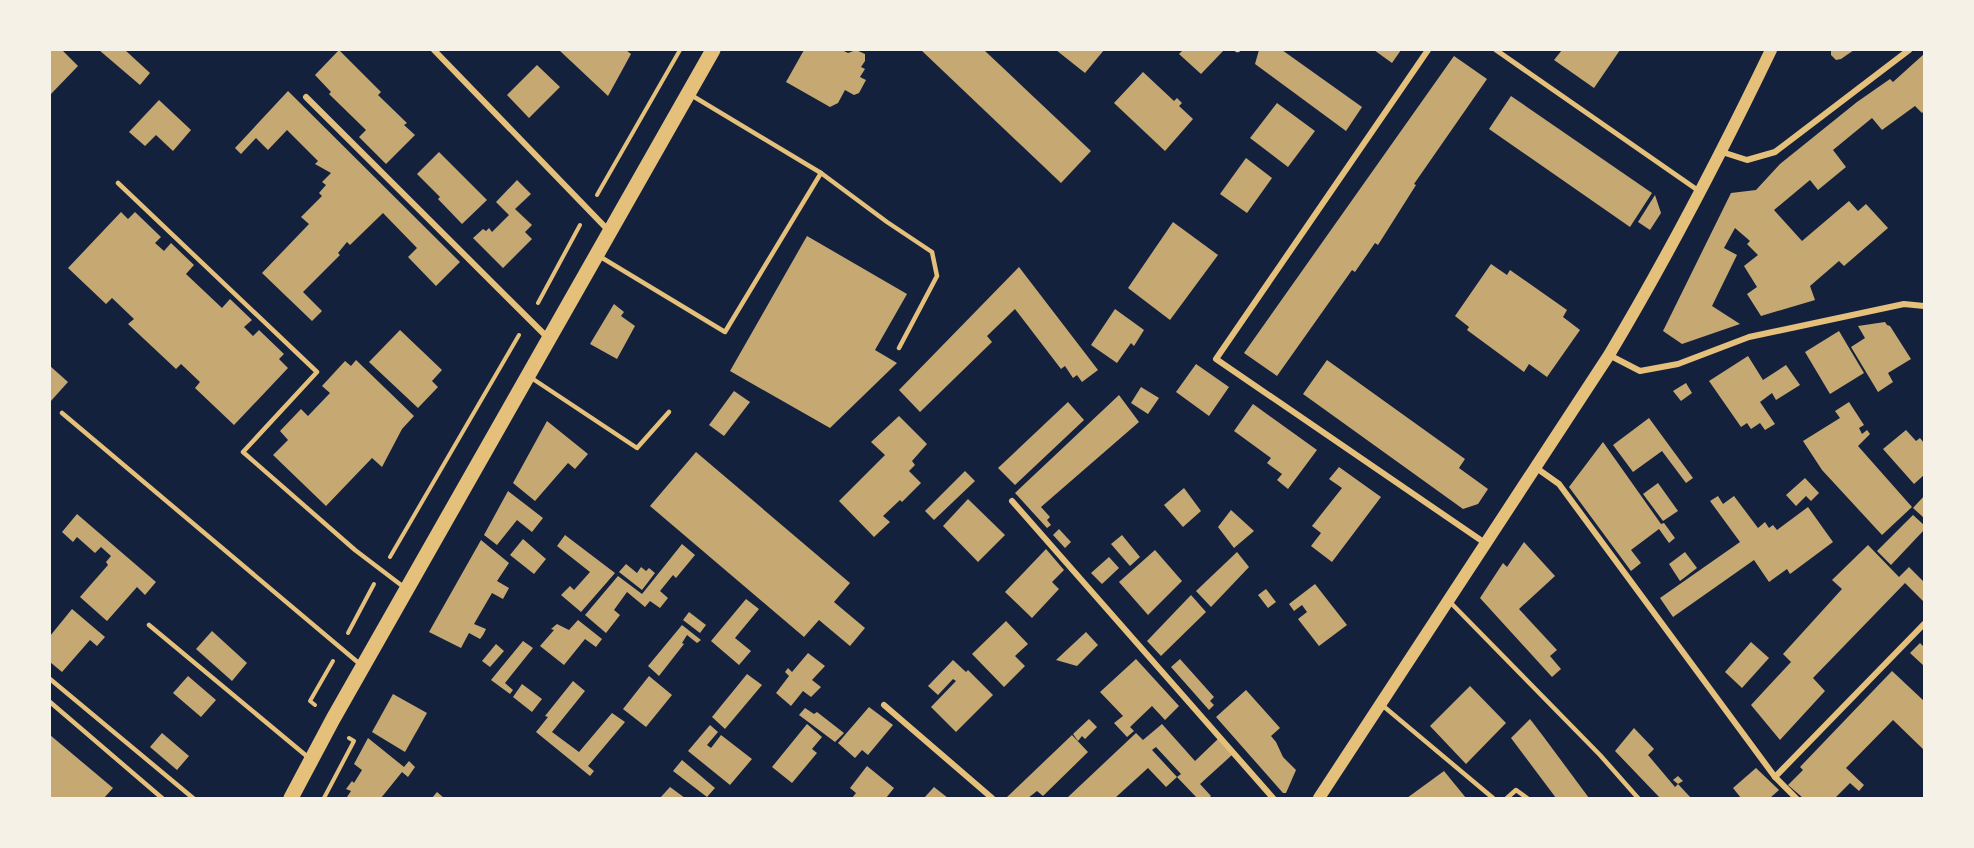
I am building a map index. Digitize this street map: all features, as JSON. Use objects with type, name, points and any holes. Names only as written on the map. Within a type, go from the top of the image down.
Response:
[{"type":"main road","points":[[291,798],[712,50]]},
{"type":"main road","points":[[1318,798],[1609,355],[1722,152],[1771,50]]},
{"type":"street","points":[[434,50],[609,232]]},
{"type":"street","points":[[1428,50],[1216,359],[1485,543]]},
{"type":"street","points":[[1496,50],[1700,192]]},
{"type":"street","points":[[1722,152],[1746,160],[1775,153],[1909,50]]},
{"type":"street","points":[[306,97],[549,338]]},
{"type":"street","points":[[1609,355],[1640,371],[1678,364],[1760,335],[1904,304],[1924,306]]},
{"type":"street","points":[[1535,467],[1559,484],[1775,777],[1796,798]]},
{"type":"street","points":[[1012,501],[1273,798]]},
{"type":"street","points":[[1775,777],[1924,624]]},
{"type":"street","points":[[884,705],[992,798]]},
{"type":"lane","points":[[688,93],[820,173],[932,252],[937,276],[899,348]]},
{"type":"lane","points":[[596,254],[725,332],[820,173]]},
{"type":"lane","points":[[118,183],[318,372],[243,452],[355,550],[407,590]]},
{"type":"lane","points":[[528,375],[637,448],[669,412]]},
{"type":"lane","points":[[62,413],[363,667]]},
{"type":"lane","points":[[1448,600],[1600,755],[1638,798]]},
{"type":"lane","points":[[149,625],[311,760]]},
{"type":"lane","points":[[50,679],[194,798]]},
{"type":"lane","points":[[50,702],[162,798]]},
{"type":"lane","points":[[1380,703],[1493,798]]},
{"type":"lane","points":[[1507,798],[1516,790],[1527,798]]},
{"type":"building","points":[[50,50],[62,50],[78,66],[50,95]]},
{"type":"building","points":[[99,50],[125,50],[150,73],[140,85]]},
{"type":"building","points":[[339,50],[381,92],[378,95],[407,123],[404,125],[415,135],[386,164],[359,137],[366,130],[329,94],[331,92],[315,75]]},
{"type":"building","points":[[559,50],[626,50],[631,54],[608,96]]},
{"type":"building","points":[[804,50],[842,50],[848,53],[856,50],[865,54],[865,61],[861,67],[865,69],[860,77],[866,80],[859,93],[854,95],[845,90],[838,103],[830,107],[786,82]]},
{"type":"building","points":[[921,50],[984,50],[1091,151],[1061,183]]},
{"type":"building","points":[[1056,50],[1104,50],[1085,73]]},
{"type":"building","points":[[1183,50],[1224,50],[1201,74],[1179,54]]},
{"type":"building","points":[[1259,50],[1282,50],[1362,107],[1346,131],[1255,64]]},
{"type":"building","points":[[1374,50],[1401,50],[1392,63]]},
{"type":"building","points":[[1562,50],[1620,50],[1594,88],[1554,60]]},
{"type":"building","points":[[1831,50],[1854,50],[1836,60],[1831,55]]},
{"type":"building","points":[[1924,54],[1924,111],[1922,113],[1915,106],[1882,130],[1872,118],[1833,150],[1846,167],[1818,190],[1810,180],[1774,210],[1802,241],[1849,201],[1858,211],[1866,204],[1888,228],[1844,266],[1839,261],[1810,286],[1815,300],[1761,316],[1747,294],[1757,287],[1744,266],[1758,255],[1747,244],[1750,241],[1735,228],[1724,248],[1737,255],[1712,306],[1740,324],[1682,344],[1663,331],[1731,193],[1756,190],[1780,164],[1857,102],[1890,79],[1893,82]]},
{"type":"building","points":[[1454,56],[1487,79],[1414,184],[1416,185],[1378,245],[1375,243],[1355,272],[1352,270],[1277,376],[1244,353]]},
{"type":"building","points":[[537,65],[560,87],[529,118],[507,95]]},
{"type":"building","points":[[1143,72],[1174,101],[1177,98],[1182,103],[1179,106],[1193,119],[1165,151],[1114,103]]},
{"type":"building","points":[[288,91],[460,262],[436,286],[408,257],[417,248],[383,213],[350,245],[347,242],[338,253],[340,255],[303,292],[322,311],[312,321],[262,273],[309,224],[301,217],[322,196],[319,193],[326,185],[322,182],[331,173],[315,164],[318,161],[287,130],[268,150],[256,138],[241,154],[235,148]]},
{"type":"building","points":[[1511,96],[1652,193],[1630,227],[1489,129]]},
{"type":"building","points":[[159,100],[191,130],[173,151],[156,135],[145,146],[129,132]]},
{"type":"building","points":[[1277,103],[1315,131],[1288,167],[1250,138]]},
{"type":"building","points":[[439,152],[487,200],[462,224],[417,174]]},
{"type":"building","points":[[1246,158],[1272,178],[1247,213],[1220,194]]},
{"type":"building","points":[[517,180],[531,194],[515,209],[532,225],[525,232],[532,239],[503,268],[473,238],[483,229],[486,231],[489,228],[492,232],[509,215],[496,202]]},
{"type":"building","points":[[1655,195],[1661,213],[1650,230],[1638,222]]},
{"type":"building","points":[[121,212],[128,219],[135,212],[161,237],[155,243],[164,251],[171,243],[194,265],[186,274],[222,308],[230,299],[252,320],[244,327],[253,336],[259,330],[284,354],[279,359],[288,368],[234,425],[195,388],[200,382],[181,364],[176,369],[128,324],[134,319],[112,298],[106,304],[68,268]]},
{"type":"building","points":[[1173,222],[1218,255],[1170,320],[1128,288]]},
{"type":"building","points":[[807,236],[907,294],[875,350],[897,363],[830,428],[730,371]]},
{"type":"building","points":[[1491,264],[1507,275],[1510,270],[1567,310],[1563,317],[1580,330],[1547,377],[1529,364],[1524,372],[1467,330],[1469,327],[1455,316]]},
{"type":"building","points":[[1019,267],[1098,370],[1082,382],[1077,375],[1073,378],[1065,366],[1061,369],[1015,309],[987,336],[992,342],[920,412],[899,390]]},
{"type":"building","points":[[614,304],[624,312],[621,316],[635,326],[617,359],[590,344]]},
{"type":"building","points":[[1115,309],[1144,330],[1134,346],[1131,343],[1117,363],[1091,345]]},
{"type":"building","points":[[1885,322],[1911,359],[1888,373],[1893,382],[1878,392],[1851,347],[1865,338],[1858,326]]},
{"type":"building","points":[[400,330],[442,370],[432,381],[438,387],[418,408],[369,362]]},
{"type":"building","points":[[1839,331],[1864,373],[1830,394],[1805,352]]},
{"type":"building","points":[[1748,356],[1763,380],[1786,365],[1800,385],[1776,400],[1772,393],[1760,402],[1775,424],[1765,430],[1760,423],[1751,429],[1747,423],[1741,427],[1709,381]]},
{"type":"building","points":[[356,360],[414,416],[402,429],[382,467],[372,458],[326,506],[273,455],[288,440],[280,431],[301,409],[308,416],[330,393],[322,386],[345,361],[351,366]]},
{"type":"building","points":[[1327,360],[1465,459],[1459,468],[1488,489],[1478,504],[1463,509],[1303,394]]},
{"type":"building","points":[[1196,364],[1229,387],[1209,416],[1176,392]]},
{"type":"building","points":[[50,366],[68,382],[50,402]]},
{"type":"building","points":[[1686,383],[1692,393],[1681,401],[1673,391]]},
{"type":"building","points":[[1141,387],[1159,398],[1148,414],[1131,403]]},
{"type":"building","points":[[734,391],[750,402],[724,436],[709,425]]},
{"type":"building","points":[[1119,395],[1139,422],[1041,507],[1050,517],[1047,520],[1051,525],[1047,528],[1015,493]]},
{"type":"building","points":[[1068,402],[1084,420],[1015,485],[998,468]]},
{"type":"building","points":[[1849,402],[1864,425],[1859,428],[1862,434],[1867,430],[1870,434],[1858,446],[1912,507],[1882,535],[1822,470],[1803,441],[1840,418],[1835,411]]},
{"type":"building","points":[[1253,404],[1317,450],[1288,489],[1277,480],[1282,474],[1267,463],[1271,458],[1234,431]]},
{"type":"building","points":[[899,416],[927,444],[912,461],[915,465],[909,471],[921,483],[902,502],[900,500],[883,516],[890,522],[874,537],[839,501],[885,455],[871,442]]},
{"type":"building","points":[[1649,418],[1693,478],[1686,483],[1662,451],[1633,472],[1613,445]]},
{"type":"building","points":[[547,421],[588,454],[575,469],[568,463],[535,501],[513,483]]},
{"type":"building","points":[[1906,430],[1916,441],[1920,438],[1924,443],[1924,475],[1914,484],[1883,449]]},
{"type":"building","points":[[1603,442],[1661,524],[1664,523],[1675,538],[1669,543],[1659,529],[1631,550],[1641,563],[1631,571],[1569,487]]},
{"type":"building","points":[[696,452],[850,583],[834,602],[865,628],[850,646],[819,620],[804,637],[650,506]]},
{"type":"building","points":[[1339,467],[1381,497],[1332,562],[1311,546],[1321,533],[1312,526],[1342,488],[1329,479]]},
{"type":"building","points":[[965,471],[975,481],[934,520],[925,511]]},
{"type":"building","points":[[1805,478],[1819,493],[1811,501],[1806,496],[1796,506],[1786,495]]},
{"type":"building","points":[[1658,483],[1678,511],[1663,521],[1643,494]]},
{"type":"building","points":[[1184,488],[1201,511],[1183,527],[1164,505]]},
{"type":"building","points":[[508,491],[543,518],[532,532],[517,520],[497,545],[484,535]]},
{"type":"building","points":[[1718,496],[1723,504],[1734,496],[1758,528],[1765,522],[1769,528],[1773,525],[1777,530],[1808,507],[1833,542],[1790,574],[1787,569],[1769,582],[1754,560],[1673,617],[1660,598],[1740,542],[1710,501]]},
{"type":"building","points":[[1924,496],[1924,518],[1913,508]]},
{"type":"building","points":[[968,499],[1005,535],[978,562],[943,526]]},
{"type":"building","points":[[1231,510],[1254,531],[1234,548],[1218,527]]},
{"type":"building","points":[[77,514],[156,582],[145,595],[137,587],[107,621],[80,597],[108,565],[106,562],[111,556],[101,547],[95,553],[77,537],[73,542],[62,532]]},
{"type":"building","points":[[1913,515],[1924,525],[1924,530],[1891,565],[1877,551]]},
{"type":"building","points":[[1059,529],[1071,542],[1065,548],[1053,535]]},
{"type":"building","points":[[565,535],[615,573],[581,612],[561,595],[570,586],[574,590],[590,572],[557,546]]},
{"type":"building","points":[[1122,535],[1140,557],[1130,566],[1111,544]]},
{"type":"building","points":[[523,539],[546,559],[534,574],[510,555]]},
{"type":"building","points":[[481,540],[509,563],[497,581],[509,588],[503,599],[492,593],[474,624],[486,629],[483,635],[480,639],[469,633],[461,648],[429,632]]},
{"type":"building","points":[[1524,542],[1555,576],[1519,609],[1557,650],[1550,656],[1561,669],[1552,677],[1480,598],[1503,563],[1507,567]]},
{"type":"building","points":[[682,544],[695,555],[676,578],[673,575],[660,591],[668,598],[660,608],[650,601],[645,607],[627,592],[614,610],[620,615],[606,633],[585,615],[618,576],[642,594]]},
{"type":"building","points":[[1868,545],[1899,577],[1909,567],[1924,580],[1924,602],[1905,583],[1813,678],[1825,691],[1780,740],[1751,705],[1791,662],[1783,654],[1842,589],[1832,580]]},
{"type":"building","points":[[1046,549],[1064,570],[1052,582],[1059,589],[1032,618],[1005,592]]},
{"type":"building","points":[[1155,550],[1182,581],[1148,615],[1119,582]]},
{"type":"building","points":[[1237,552],[1249,567],[1211,607],[1196,591]]},
{"type":"building","points":[[1685,552],[1697,568],[1680,581],[1669,564]]},
{"type":"building","points":[[1109,557],[1119,568],[1102,584],[1091,573]]},
{"type":"building","points":[[626,564],[637,573],[641,567],[646,571],[649,568],[655,573],[642,590],[619,572]]},
{"type":"building","points":[[1315,584],[1347,625],[1319,646],[1298,619],[1307,612],[1302,605],[1294,611],[1289,604]]},
{"type":"building","points":[[1266,589],[1276,602],[1268,608],[1258,595]]},
{"type":"building","points":[[1191,595],[1206,612],[1161,656],[1147,641]]},
{"type":"building","points":[[746,599],[759,609],[735,638],[751,651],[739,665],[711,641]]},
{"type":"building","points":[[72,609],[105,637],[97,646],[90,640],[62,672],[50,662],[50,636]]},
{"type":"building","points":[[689,612],[706,625],[700,633],[683,620]]},
{"type":"building","points":[[578,620],[602,639],[596,647],[585,639],[564,665],[540,646],[557,624],[569,630]]},
{"type":"building","points":[[1006,621],[1028,644],[1015,656],[1025,666],[1004,687],[972,654]]},
{"type":"building","points":[[682,625],[701,640],[697,643],[687,635],[682,643],[684,644],[659,676],[648,666]]},
{"type":"building","points":[[212,631],[247,663],[232,681],[196,649]]},
{"type":"building","points":[[1086,632],[1098,645],[1077,666],[1056,660]]},
{"type":"building","points":[[523,641],[533,648],[505,683],[513,690],[510,694],[491,680]]},
{"type":"building","points":[[1751,642],[1769,658],[1742,688],[1725,672]]},
{"type":"building","points":[[1920,643],[1924,647],[1924,666],[1910,653]]},
{"type":"building","points":[[496,644],[504,651],[490,667],[482,661]]},
{"type":"building","points":[[808,653],[825,666],[812,680],[821,687],[811,697],[803,691],[791,706],[776,693],[789,676],[785,672],[788,668],[792,672]]},
{"type":"building","points":[[1136,659],[1179,706],[1165,720],[1152,706],[1130,727],[1134,731],[1127,737],[1114,723],[1123,716],[1100,692]]},
{"type":"building","points":[[1180,659],[1214,697],[1210,701],[1214,705],[1209,710],[1171,667]]},
{"type":"building","points":[[953,660],[966,672],[968,670],[993,695],[956,732],[931,707],[956,681],[953,679],[938,695],[928,686]]},
{"type":"building","points":[[1892,671],[1924,701],[1924,750],[1893,720],[1846,768],[1864,785],[1859,791],[1850,783],[1835,798],[1803,798],[1788,785],[1803,770],[1800,767]]},
{"type":"building","points":[[747,674],[762,685],[725,729],[712,717]]},
{"type":"building","points":[[188,676],[216,700],[201,717],[173,693]]},
{"type":"building","points":[[649,676],[672,695],[646,727],[623,709]]},
{"type":"building","points":[[573,681],[585,691],[552,732],[579,752],[612,713],[625,722],[588,766],[594,771],[590,776],[536,732],[548,717],[545,716]]},
{"type":"building","points":[[522,684],[542,699],[532,712],[513,697]]},
{"type":"building","points":[[1470,686],[1506,723],[1466,764],[1430,726]]},
{"type":"building","points":[[1246,690],[1280,728],[1271,736],[1283,757],[1296,770],[1286,793],[1283,793],[1216,717]]},
{"type":"building","points":[[393,694],[427,713],[405,752],[372,732]]},
{"type":"building","points":[[869,707],[893,725],[868,755],[862,750],[855,758],[838,743]]},
{"type":"building","points":[[805,708],[814,714],[817,712],[844,733],[835,742],[799,715]]},
{"type":"building","points":[[1089,719],[1097,727],[1085,739],[1082,736],[1078,741],[1073,734]]},
{"type":"building","points":[[1530,719],[1589,798],[1556,798],[1511,738]]},
{"type":"building","points":[[807,724],[822,737],[812,749],[817,753],[792,783],[772,767]]},
{"type":"building","points":[[1162,724],[1195,761],[1218,739],[1232,755],[1200,784],[1211,796],[1209,798],[1197,798],[1177,777],[1166,787],[1148,768],[1115,798],[1067,798],[1136,733],[1143,740]],"holes":[[[1156,747],[1181,774],[1177,777],[1152,750]]]},
{"type":"building","points":[[710,725],[718,732],[707,745],[711,748],[721,735],[752,759],[730,785],[688,751]]},
{"type":"building","points":[[1634,728],[1654,749],[1648,755],[1675,787],[1678,784],[1691,798],[1660,798],[1615,751]]},
{"type":"building","points":[[162,733],[189,756],[177,770],[150,747]]},
{"type":"building","points":[[50,735],[113,788],[104,798],[50,798]]},
{"type":"building","points":[[1072,735],[1088,752],[1043,796],[1037,791],[1028,798],[1006,798]]},
{"type":"building","points":[[368,738],[404,767],[409,761],[415,767],[408,777],[402,772],[381,798],[348,798],[351,791],[346,789],[352,781],[354,783],[362,770],[354,764]]},
{"type":"building","points":[[682,760],[715,788],[707,797],[673,771]]},
{"type":"building","points":[[867,766],[894,788],[886,798],[852,798],[856,793],[850,788]]},
{"type":"building","points":[[1756,768],[1779,790],[1770,798],[1741,798],[1733,788]]},
{"type":"building","points":[[1444,771],[1466,798],[1407,798]]},
{"type":"building","points":[[1678,776],[1683,781],[1678,784],[1673,780]]},
{"type":"building","points":[[670,787],[685,798],[660,798]]},
{"type":"building","points":[[934,787],[948,798],[924,798]]},
{"type":"building","points":[[437,792],[444,798],[432,798]]}]
